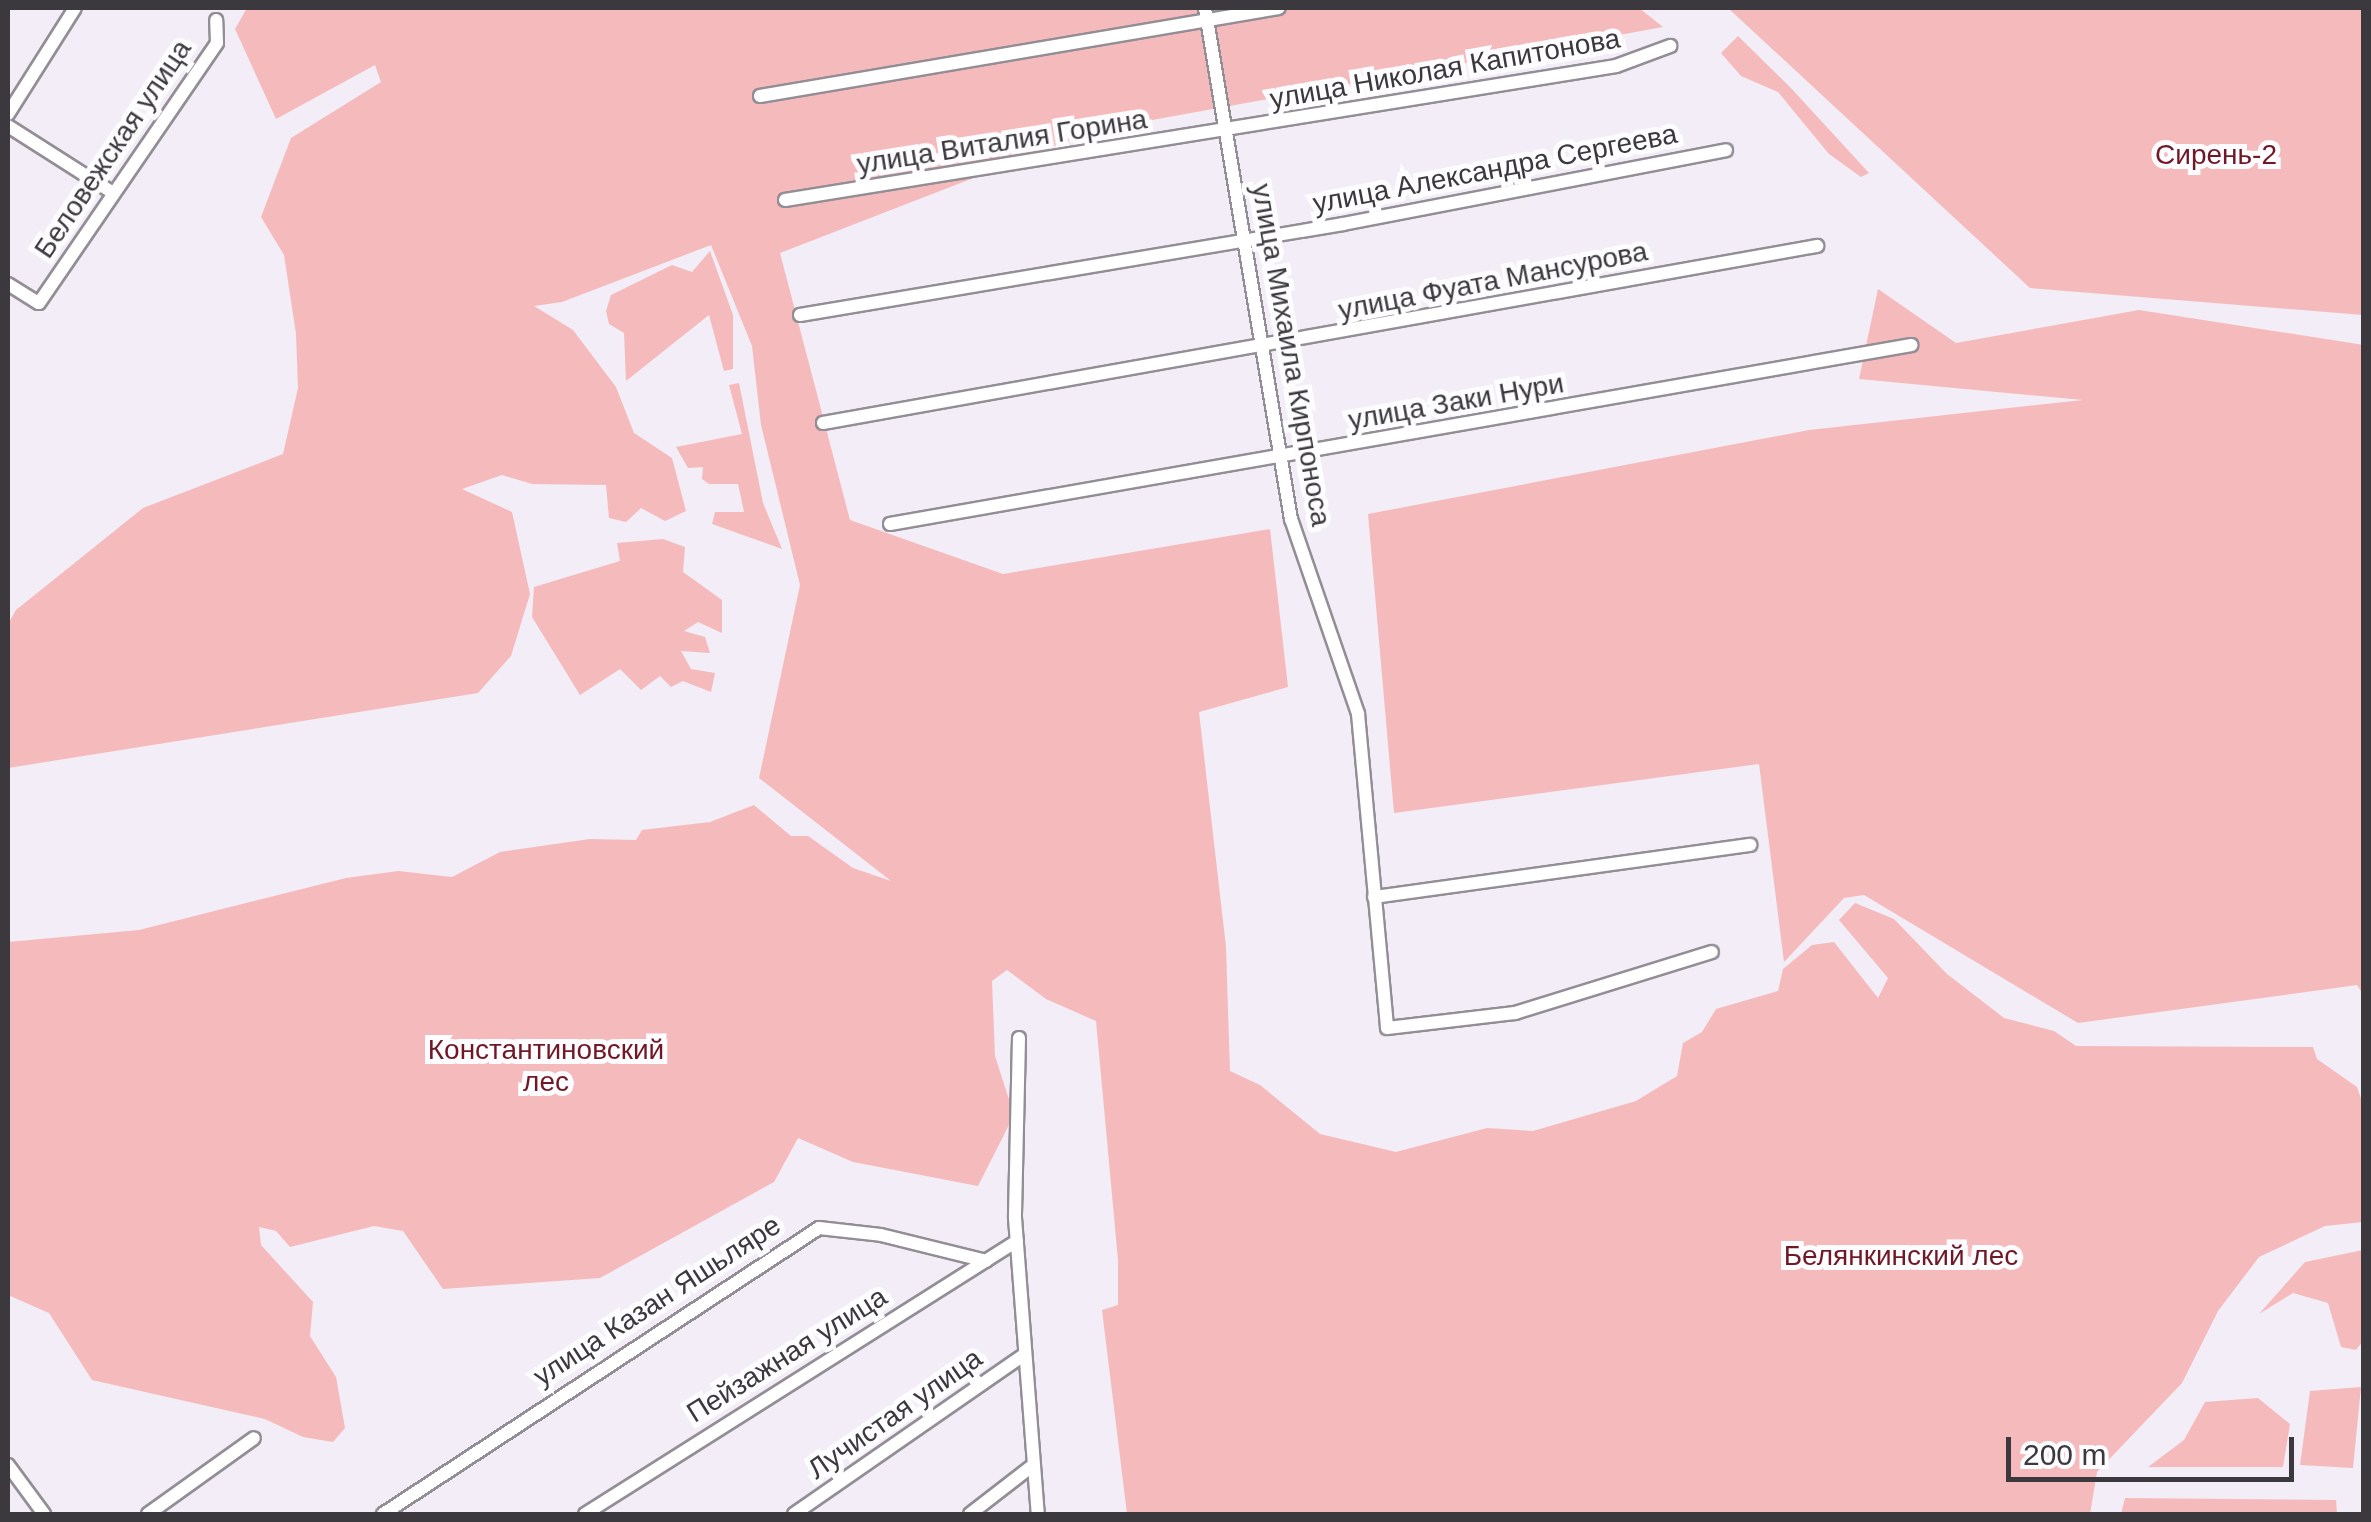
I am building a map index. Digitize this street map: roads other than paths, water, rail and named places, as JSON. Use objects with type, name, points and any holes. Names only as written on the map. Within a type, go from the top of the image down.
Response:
[{"type":"street","points":[[8,114],[74,8]]},
{"type":"street","points":[[760,96],[1206,14],[1279,8]]},
{"type":"street","name":"улица Михаила Кирпоноса","points":[[1206,14],[1291,519],[1358,714],[1387,1028],[1516,1013],[1712,952]]},
{"type":"street","name":"Беловежская улица","points":[[8,284],[40,303],[110,191],[217,43],[216,20]]},
{"type":"street","name":"улица Николая Капитонова","points":[[1226,132],[1616,66],[1670,46]]},
{"type":"street","points":[[8,126],[110,191]]},
{"type":"street","name":"улица Виталия Горина","points":[[785,200],[1226,132]]},
{"type":"street","name":"улица Александра Сергеева","points":[[800,314],[1243,241],[1726,150]]},
{"type":"street","name":"улица Фуата Мансурова","points":[[823,423],[1262,350],[1817,246]]},
{"type":"street","name":"улица Заки Нури","points":[[890,524],[1911,345]]},
{"type":"street","points":[[1374,898],[1750,844]]},
{"type":"street","points":[[1020,1038],[1017,1242],[1038,1514]]},
{"type":"street","name":"улица Казан Яшьляре","points":[[383,1514],[819,1228],[986,1261]]},
{"type":"street","name":"Пейзажная улица","points":[[584,1514],[1017,1242]]},
{"type":"street","name":"Лучистая улица","points":[[794,1514],[1024,1355]]},
{"type":"street","points":[[148,1514],[254,1438]]},
{"type":"street","points":[[8,1465],[44,1514]]},
{"type":"street","points":[[970,1514],[1032,1466]]},
{"type":"park label","name":"Сирень-2","points":[[2216,155]]},
{"type":"park label","name":"Константиновский лес","points":[[546,1066]]},
{"type":"park label","name":"Белянкинский лес","points":[[1901,1256]]}]
